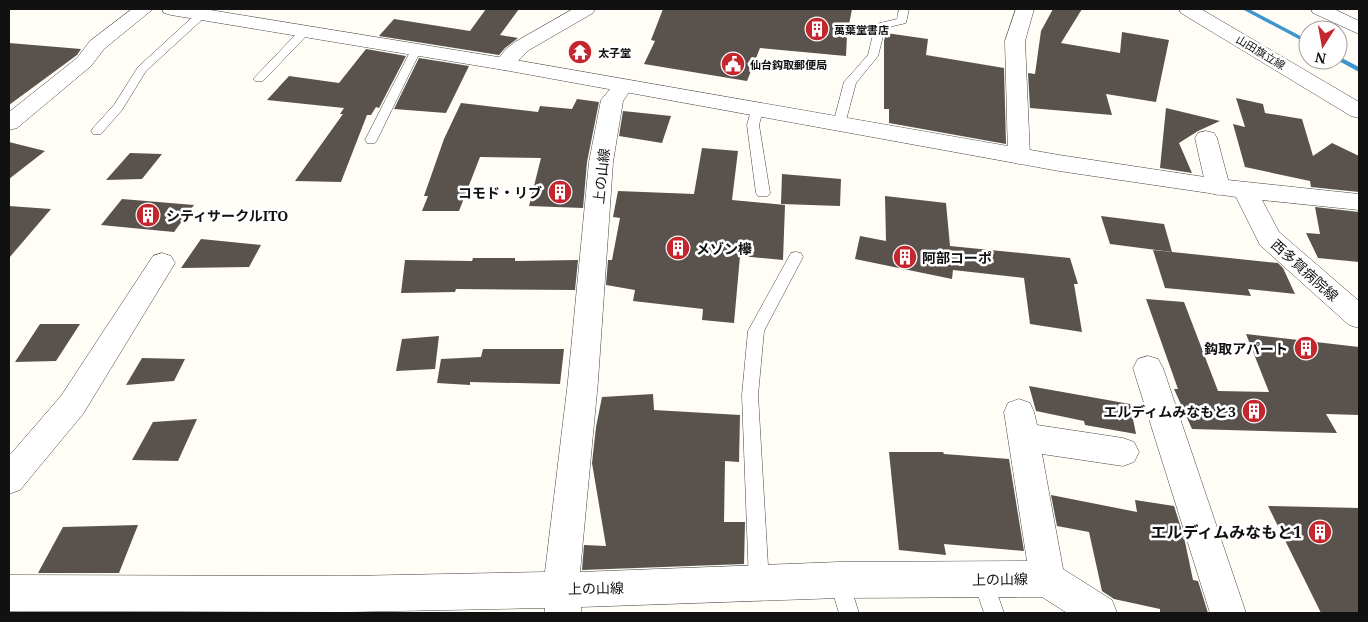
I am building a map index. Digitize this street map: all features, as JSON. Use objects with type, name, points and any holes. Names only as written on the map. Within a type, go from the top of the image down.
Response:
[{"type":"street","points":[[9,123],[84,62],[97,45],[144,9]]},
{"type":"street","points":[[171,9],[504,64],[1019,156],[1218,187],[1359,202]]},
{"type":"street","points":[[504,64],[522,46],[586,9]]},
{"type":"street","points":[[1019,156],[1015,41],[1025,9]]},
{"type":"street","name":"山田旗立線","points":[[1188,9],[1359,111]]},
{"type":"street","points":[[1320,9],[1359,28]]},
{"type":"street","name":"上の山線","points":[[623,86],[612,100],[601,162],[562,602],[758,583],[840,580],[1047,578],[1099,613]]},
{"type":"street","points":[[1206,138],[1218,187]]},
{"type":"street","name":"西多賀病院線","points":[[1244,189],[1269,238],[1359,317]]},
{"type":"street","points":[[9,479],[72,405],[162,263]]},
{"type":"street","points":[[1148,368],[1228,613]]},
{"type":"street","points":[[1047,578],[1021,424],[1123,452]]},
{"type":"street","points":[[9,593],[143,603],[562,602]]},
{"type":"lane","points":[[839,124],[850,82],[873,56],[880,26],[902,21],[904,9]]},
{"type":"lane","points":[[97,130],[118,107],[142,69],[202,14]]},
{"type":"lane","points":[[260,79],[305,31]]},
{"type":"lane","points":[[371,140],[416,50]]},
{"type":"lane","points":[[758,110],[753,125],[763,193]]},
{"type":"lane","points":[[758,583],[750,395],[756,331],[796,257]]},
{"type":"lane","points":[[840,580],[849,613]]},
{"type":"lane","points":[[983,580],[994,613]]},
{"type":"building","points":[[486,9],[519,9],[500,35],[518,38],[499,55],[379,36],[394,19],[470,31]]},
{"type":"building","points":[[663,9],[852,9],[847,35],[846,56],[760,48],[747,81],[644,64],[655,41],[651,40]]},
{"type":"building","points":[[1053,9],[1082,9],[1061,43],[1120,53],[1122,32],[1169,40],[1156,102],[1106,94],[1112,115],[1030,108],[1028,73],[1035,74],[1041,31]]},
{"type":"building","points":[[886,33],[928,39],[926,55],[1004,68],[1006,144],[889,123],[889,109],[884,109],[884,41]]},
{"type":"building","points":[[9,43],[81,49],[77,55],[9,105]]},
{"type":"building","points":[[366,49],[406,56],[379,108],[376,107],[371,115],[367,115],[341,182],[295,181],[343,114],[340,114],[344,108],[267,100],[289,76],[339,83]]},
{"type":"building","points":[[419,58],[469,66],[446,113],[394,109]]},
{"type":"building","points":[[1236,98],[1263,104],[1265,113],[1302,119],[1313,156],[1332,143],[1359,156],[1359,192],[1311,187],[1310,181],[1245,167],[1233,124],[1245,127]]},
{"type":"building","points":[[577,99],[599,102],[587,162],[583,208],[529,206],[541,158],[480,157],[459,211],[422,211],[428,196],[424,196],[444,139],[461,103],[538,112],[540,106],[572,109]]},
{"type":"building","points":[[1166,108],[1220,121],[1198,131],[1179,143],[1192,173],[1160,168]]},
{"type":"building","points":[[623,111],[671,116],[662,143],[619,136]]},
{"type":"building","points":[[9,142],[45,151],[9,179]]},
{"type":"building","points":[[702,148],[738,151],[732,200],[785,205],[783,260],[740,256],[734,323],[702,320],[703,309],[633,301],[635,290],[606,285],[608,260],[612,260],[620,218],[613,217],[618,191],[694,194]]},
{"type":"building","points":[[130,153],[162,154],[142,179],[106,180]]},
{"type":"building","points":[[782,174],[841,179],[840,206],[781,204]]},
{"type":"building","points":[[885,196],[946,203],[950,246],[1070,258],[1078,284],[1074,284],[1082,332],[1030,324],[1024,278],[953,270],[952,279],[855,259],[860,236],[886,241]]},
{"type":"building","name":"シティサークルITO","points":[[122,199],[194,205],[174,232],[101,225]]},
{"type":"building","points":[[9,206],[51,209],[9,258]]},
{"type":"building","points":[[1315,207],[1359,212],[1359,262],[1318,258],[1306,233],[1320,234]]},
{"type":"building","points":[[1101,216],[1164,224],[1172,252],[1110,244]]},
{"type":"building","points":[[201,239],[261,245],[249,267],[181,268]]},
{"type":"building","points":[[1153,250],[1278,263],[1283,268],[1295,294],[1248,289],[1251,296],[1165,288]]},
{"type":"building","points":[[473,258],[515,258],[515,261],[578,260],[575,290],[456,289],[455,292],[401,293],[405,260],[472,261]]},
{"type":"building","points":[[1146,299],[1184,302],[1218,391],[1269,392],[1246,334],[1359,347],[1359,415],[1326,414],[1337,433],[1192,429],[1174,389],[1178,389]]},
{"type":"building","points":[[40,324],[80,324],[56,361],[15,362]]},
{"type":"building","points":[[439,336],[435,369],[396,371],[402,339]]},
{"type":"building","points":[[483,349],[564,349],[560,384],[470,382],[470,385],[437,383],[441,359],[481,357]]},
{"type":"building","points":[[142,358],[185,359],[174,381],[126,385]]},
{"type":"building","points":[[1029,386],[1130,404],[1136,434],[1085,425],[1084,421],[1036,411]]},
{"type":"building","points":[[653,394],[654,410],[740,415],[739,462],[725,461],[724,522],[745,522],[744,564],[582,570],[584,545],[606,546],[592,463],[602,397]]},
{"type":"building","points":[[197,419],[178,461],[132,460],[153,422]]},
{"type":"building","points":[[889,452],[943,452],[944,454],[1009,459],[1024,551],[944,544],[946,555],[899,550]]},
{"type":"building","points":[[1051,495],[1137,512],[1135,500],[1174,506],[1184,537],[1193,580],[1198,581],[1208,613],[1160,613],[1160,609],[1114,599],[1102,591],[1089,532],[1057,526]]},
{"type":"building","points":[[1268,506],[1359,508],[1359,613],[1321,613]]},
{"type":"building","points":[[138,525],[119,573],[38,573],[63,527]]},
{"type":"waterway","points":[[1245,9],[1298,37]]},
{"type":"waterway","points":[[1348,64],[1359,70]]},
{"type":"place","name":"萬葉堂書店","points":[[817,29]]},
{"type":"place","name":"太子堂","points":[[580,52]]},
{"type":"place","name":"仙台鈎取郵便局","points":[[733,64]]},
{"type":"place","name":"コモド・リブ","points":[[560,192]]},
{"type":"place","name":"シティサークルITO","points":[[148,215]]},
{"type":"place","name":"メゾン欅","points":[[678,248]]},
{"type":"place","name":"阿部コーポ","points":[[905,257]]},
{"type":"place","name":"鈎取アパート","points":[[1306,348]]},
{"type":"place","name":"エルディムみなもと3","points":[[1254,411]]},
{"type":"place","name":"エルディムみなもと1","points":[[1320,532]]}]
